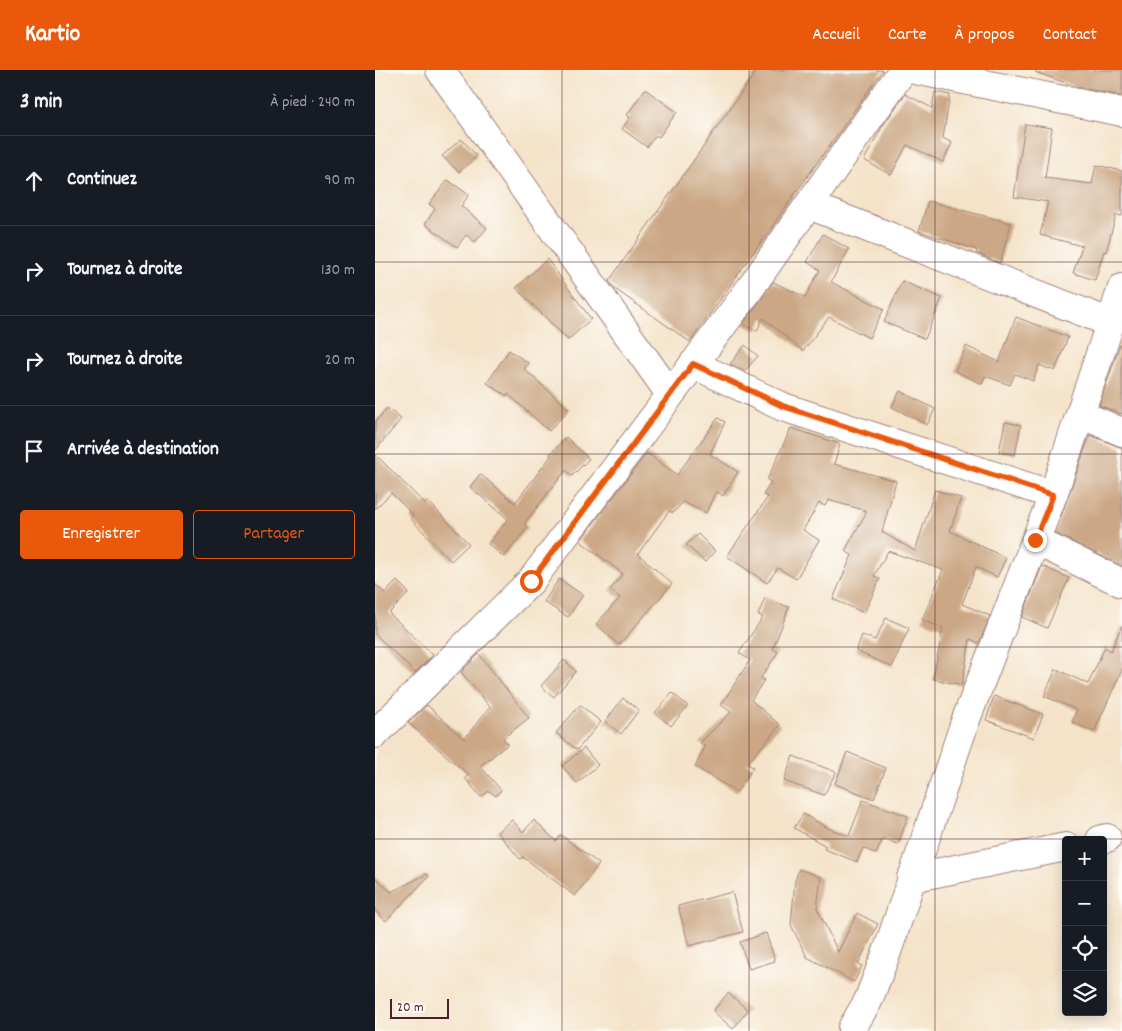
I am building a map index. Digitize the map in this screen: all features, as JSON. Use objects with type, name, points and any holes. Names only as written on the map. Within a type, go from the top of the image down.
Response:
[{"type":"street","points":[[440,70],[670,394]]},
{"type":"street","points":[[375,734],[531,581],[749,290],[903,70]]},
{"type":"street","points":[[915,70],[1122,112]]},
{"type":"street","points":[[809,205],[1111,323]]},
{"type":"street","points":[[852,1028],[871,992],[965,722],[1053,495],[1122,288]]},
{"type":"street","points":[[693,364],[783,406],[1053,495]]},
{"type":"street","points":[[1080,414],[1122,432]]},
{"type":"street","points":[[1035,540],[1122,583]]},
{"type":"street","points":[[911,878],[1062,848]]},
{"type":"building","points":[[757,70],[883,70],[690,342],[615,289],[609,281]]},
{"type":"building","points":[[1036,70],[1122,70],[1122,96],[1077,87],[1035,72]]},
{"type":"building","points":[[645,89],[677,112],[659,137],[656,135],[647,147],[622,129],[630,117],[627,115]]},
{"type":"building","points":[[935,92],[950,95],[943,138],[952,143],[943,162],[907,145],[891,175],[864,160],[882,127],[905,94],[932,108]]},
{"type":"building","points":[[1025,124],[1052,128],[1045,178],[1092,184],[1096,165],[1122,171],[1122,216],[1116,215],[1106,252],[1104,251],[1095,280],[1073,273],[1082,246],[1040,235],[1048,202],[1014,197]]},
{"type":"building","points":[[461,139],[477,156],[459,172],[442,156]]},
{"type":"building","points":[[448,180],[469,195],[461,206],[487,228],[475,242],[466,235],[457,247],[425,224],[435,209],[429,204]]},
{"type":"building","points":[[928,201],[1011,223],[1000,263],[976,253],[977,250],[919,231]]},
{"type":"building","points":[[823,234],[849,249],[831,282],[884,309],[869,338],[829,317],[803,351],[763,318],[757,331],[743,324],[773,282],[805,297],[820,270],[807,262]]},
{"type":"building","points":[[547,259],[591,319],[568,340],[516,288]]},
{"type":"building","points":[[902,281],[942,298],[925,339],[884,322]]},
{"type":"building","points":[[1016,317],[1068,337],[1055,371],[1039,365],[1033,381],[1015,374],[1010,385],[985,376],[982,384],[955,371],[966,346],[999,362]]},
{"type":"building","points":[[745,345],[758,356],[745,371],[730,364]]},
{"type":"building","points":[[1120,345],[1122,345],[1122,414],[1099,405]]},
{"type":"building","points":[[509,350],[528,363],[524,369],[569,409],[549,431],[508,394],[507,396],[487,383]]},
{"type":"building","points":[[900,391],[935,409],[927,425],[892,407]]},
{"type":"building","points":[[387,408],[401,419],[375,451],[375,422]]},
{"type":"building","points":[[718,418],[725,422],[710,454],[738,472],[723,496],[716,491],[706,513],[683,502],[673,513],[669,511],[638,554],[672,584],[619,645],[596,624],[620,598],[610,590],[623,574],[580,541],[647,453],[677,475]]},
{"type":"building","points":[[1005,422],[1021,425],[1015,455],[999,452]]},
{"type":"building","points":[[791,428],[840,444],[834,464],[896,481],[882,532],[915,551],[935,490],[961,498],[950,531],[1006,558],[997,577],[976,567],[962,604],[990,616],[979,643],[970,639],[962,685],[933,679],[943,628],[922,620],[943,570],[888,551],[874,576],[880,579],[864,613],[833,599],[852,555],[845,551],[867,511],[828,500],[825,506],[819,503],[803,530],[819,540],[796,579],[778,568],[767,583],[727,556],[768,497],[763,495],[771,482],[767,480]]},
{"type":"building","points":[[1090,435],[1122,448],[1122,566],[1055,533]]},
{"type":"building","points":[[566,437],[589,459],[572,476],[566,470],[524,524],[528,527],[504,557],[488,544],[508,519],[470,487],[480,474],[515,503],[551,456],[550,454]]},
{"type":"building","points":[[375,454],[425,504],[428,501],[469,544],[451,561],[410,518],[413,515],[391,493],[375,509]]},
{"type":"building","points":[[698,534],[715,551],[705,562],[686,545]]},
{"type":"building","points":[[1042,566],[1069,578],[1047,628],[1022,617]]},
{"type":"building","points":[[559,579],[583,595],[568,617],[544,602]]},
{"type":"building","points":[[397,581],[409,593],[389,613],[433,655],[415,673],[375,634],[375,584],[385,593]]},
{"type":"building","points":[[765,598],[789,607],[773,649],[778,652],[761,678],[764,680],[751,700],[780,725],[747,764],[753,767],[737,792],[695,767],[705,747],[700,743],[731,712],[721,705],[750,660],[739,653],[763,617],[758,615]]},
{"type":"building","points":[[886,618],[909,628],[892,667],[856,651],[862,635],[875,640]]},
{"type":"building","points":[[1122,625],[1122,670],[1094,732],[1072,722],[1077,710],[1044,696],[1056,669],[1088,684],[1105,647],[1111,651]]},
{"type":"building","points":[[479,654],[529,718],[503,738],[508,744],[480,766],[501,790],[496,796],[489,791],[481,797],[465,778],[469,775],[408,723],[427,705],[464,739],[490,707],[461,672]]},
{"type":"building","points":[[564,660],[576,671],[554,697],[541,686]]},
{"type":"building","points":[[672,693],[688,706],[671,726],[655,713]]},
{"type":"building","points":[[994,696],[1043,714],[1034,738],[986,720]]},
{"type":"building","points":[[623,698],[639,710],[621,734],[605,722]]},
{"type":"building","points":[[580,705],[601,722],[577,750],[556,733]]},
{"type":"building","points":[[584,748],[598,765],[577,783],[562,766]]},
{"type":"building","points":[[847,752],[886,768],[874,799],[835,784]]},
{"type":"building","points":[[793,756],[836,772],[824,795],[784,781]]},
{"type":"building","points":[[863,800],[908,816],[898,844],[883,839],[876,854],[863,848],[857,862],[824,849],[826,846],[794,828],[803,814],[830,829],[849,836]]},
{"type":"building","points":[[512,820],[523,832],[534,820],[556,841],[561,835],[599,864],[575,896],[523,857],[520,859],[497,832]]},
{"type":"building","points":[[799,869],[821,877],[817,908],[838,952],[857,913],[878,924],[858,964],[862,966],[854,982],[807,957],[791,925],[795,881]]},
{"type":"building","points":[[427,874],[429,876],[386,921],[375,911],[375,877],[391,892]]},
{"type":"building","points":[[732,892],[743,932],[689,946],[678,906]]},
{"type":"building","points":[[766,933],[775,961],[749,969],[740,942]]},
{"type":"building","points":[[728,993],[748,1010],[733,1029],[713,1011]]},
{"type":"route","points":[[531,581],[693,364],[783,406],[1053,495],[1035,540]]}]
